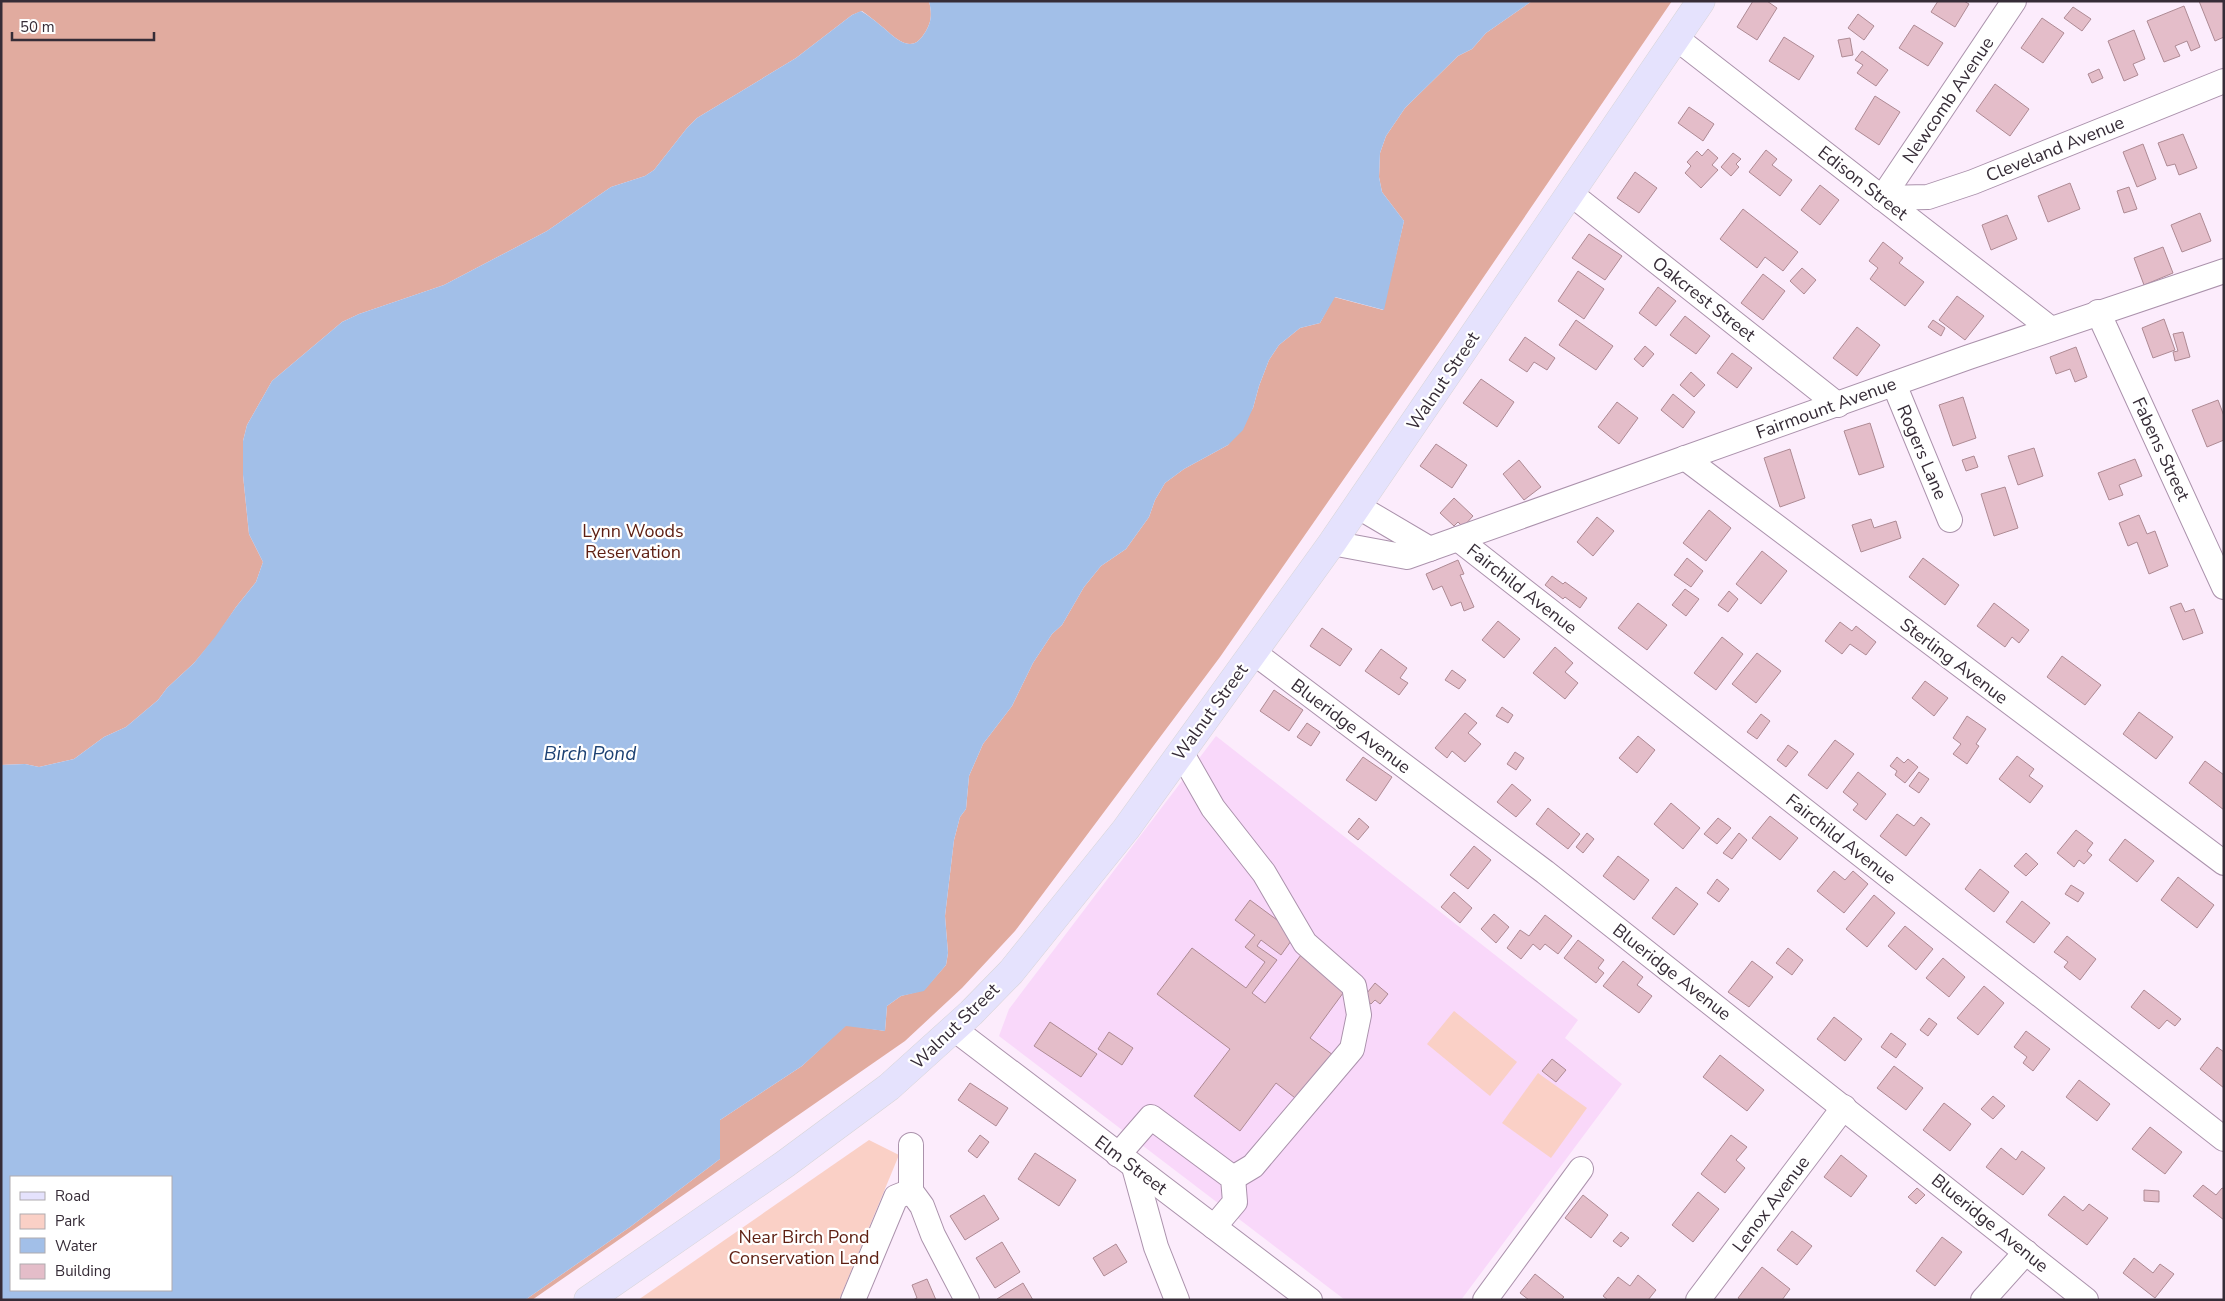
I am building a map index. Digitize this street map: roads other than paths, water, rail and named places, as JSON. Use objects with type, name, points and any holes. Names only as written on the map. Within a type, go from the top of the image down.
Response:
[{"type":"main road","name":"Walnut Street","points":[[588,1300],[856,1112],[918,1063],[992,993],[1063,910],[1126,828],[1332,542],[1701,1]]},
{"type":"street","name":"Newcomb Avenue","points":[[1882,198],[2014,1]]},
{"type":"street","name":"Edison Street","points":[[1676,38],[2051,329]]},
{"type":"street","name":"Cleveland Avenue","points":[[1882,198],[1928,197],[1973,182],[2224,81]]},
{"type":"street","name":"Oakcrest Street","points":[[1570,194],[1838,405]]},
{"type":"street","name":"Fairmount Avenue","points":[[1332,542],[1407,557],[2098,312],[2224,271]]},
{"type":"street","name":"Fabens Street","points":[[2098,312],[2224,587]]},
{"type":"street","name":"Rogers Lane","points":[[1894,384],[1950,520]]},
{"type":"street","name":"Sterling Avenue","points":[[1685,458],[2224,863]]},
{"type":"street","points":[[1357,506],[1430,549]]},
{"type":"street","name":"Fairchild Avenue","points":[[1458,539],[2224,1139]]},
{"type":"street","name":"Blueridge Avenue","points":[[1253,652],[1539,868],[2086,1300]]},
{"type":"street","points":[[1181,752],[1213,808],[1264,872],[1305,943],[1354,986],[1359,1015],[1352,1049],[1253,1166],[1233,1178]]},
{"type":"street","name":"Elm Street","points":[[954,1028],[1310,1300]]},
{"type":"street","name":"Lenox Avenue","points":[[1698,1300],[1844,1107]]},
{"type":"street","points":[[1177,1300],[1126,1161],[1151,1117],[1233,1178]]},
{"type":"street","points":[[911,1145],[911,1191],[922,1206],[933,1235],[967,1300]]},
{"type":"street","points":[[1486,1300],[1581,1169]]},
{"type":"street","points":[[1214,1227],[1234,1202],[1233,1178]]},
{"type":"street","points":[[853,1300],[896,1197],[911,1191]]},
{"type":"street","points":[[1982,1300],[2026,1252]]},
{"type":"water","name":"Birch Pond","points":[[929,1],[1532,1],[1486,33],[1472,49],[1458,56],[1405,108],[1386,136],[1380,153],[1379,177],[1382,192],[1404,221],[1384,310],[1335,297],[1320,323],[1300,328],[1279,345],[1269,360],[1253,408],[1243,430],[1228,445],[1184,469],[1165,483],[1155,500],[1149,517],[1126,549],[1101,566],[1084,587],[1062,625],[1052,634],[1033,663],[1012,706],[983,744],[969,776],[966,809],[960,817],[954,840],[945,916],[948,953],[946,965],[924,991],[901,996],[887,1006],[885,1031],[846,1026],[802,1066],[720,1120],[720,1159],[630,1227],[525,1300],[1,1300],[1,765],[25,764],[39,767],[74,759],[104,737],[126,727],[158,700],[167,688],[194,663],[256,582],[263,562],[249,534],[243,475],[243,441],[247,425],[272,381],[342,322],[359,314],[444,285],[547,231],[611,187],[645,176],[654,170],[697,118],[796,58],[852,15],[861,11],[901,42],[913,44],[919,41],[929,26],[931,14]]},
{"type":"park label","name":"Lynn Woods Reservation","points":[[633,541]]},
{"type":"park label","name":"Near Birch Pond Conservation Land","points":[[804,1247]]}]
